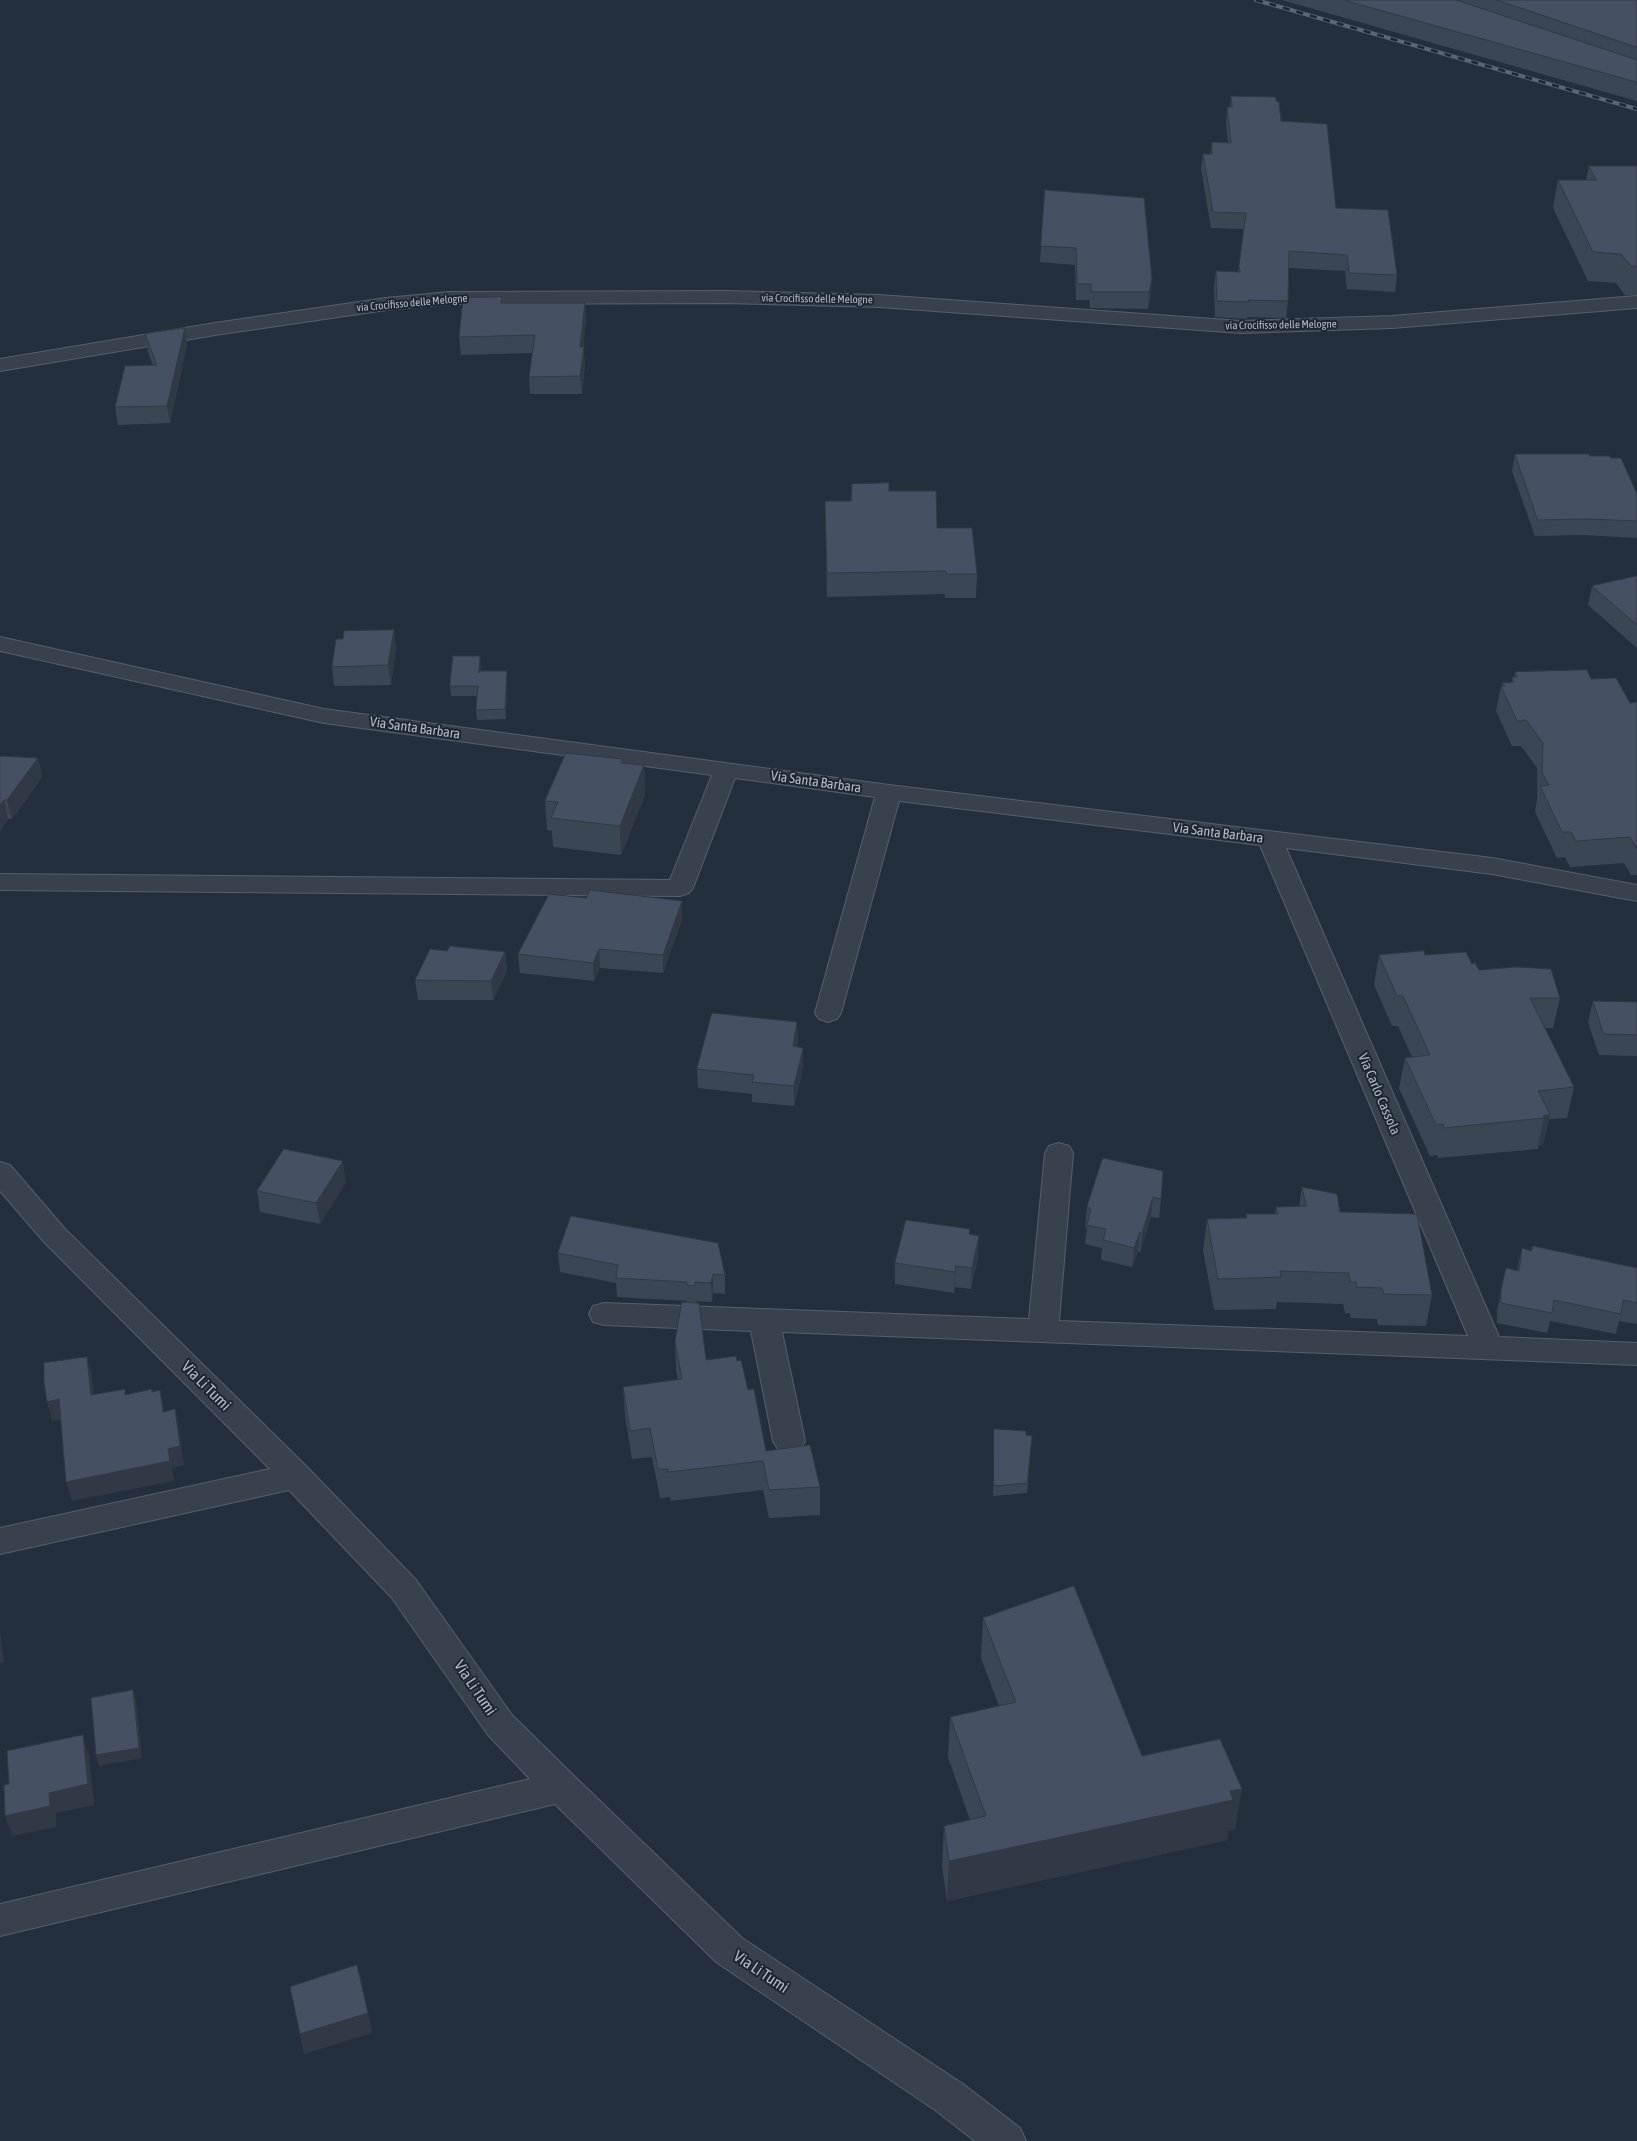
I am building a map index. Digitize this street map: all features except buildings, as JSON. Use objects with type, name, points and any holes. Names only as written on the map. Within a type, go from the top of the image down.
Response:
[{"type":"street","name":"via Crocifisso delle Melogne","points":[[0,365],[215,329],[386,304],[449,298],[726,297],[879,301],[1240,327],[1392,322],[1637,302]]},
{"type":"street","name":"Via Santa Barbara","points":[[0,644],[324,716],[889,792],[1492,866],[1637,892]]},
{"type":"street","points":[[0,882],[680,888],[726,770]]},
{"type":"street","points":[[828,1014],[889,792]]},
{"type":"street","name":"Via Carlo Cassola","points":[[1270,839],[1489,1349]]},
{"type":"street","points":[[1043,1331],[1058,1153]]},
{"type":"street","name":"Via Li Tumi","points":[[0,1172],[55,1236],[296,1476],[404,1588],[500,1725],[560,1787],[729,1950],[949,2097],[1006,2141]]},
{"type":"street","points":[[604,1314],[1637,1354]]},
{"type":"street","points":[[764,1320],[789,1441]]},
{"type":"street","points":[[0,1541],[296,1476]]},
{"type":"street","points":[[0,1920],[560,1787]]},
{"type":"railway","points":[[1256,0],[1637,109]]}]
